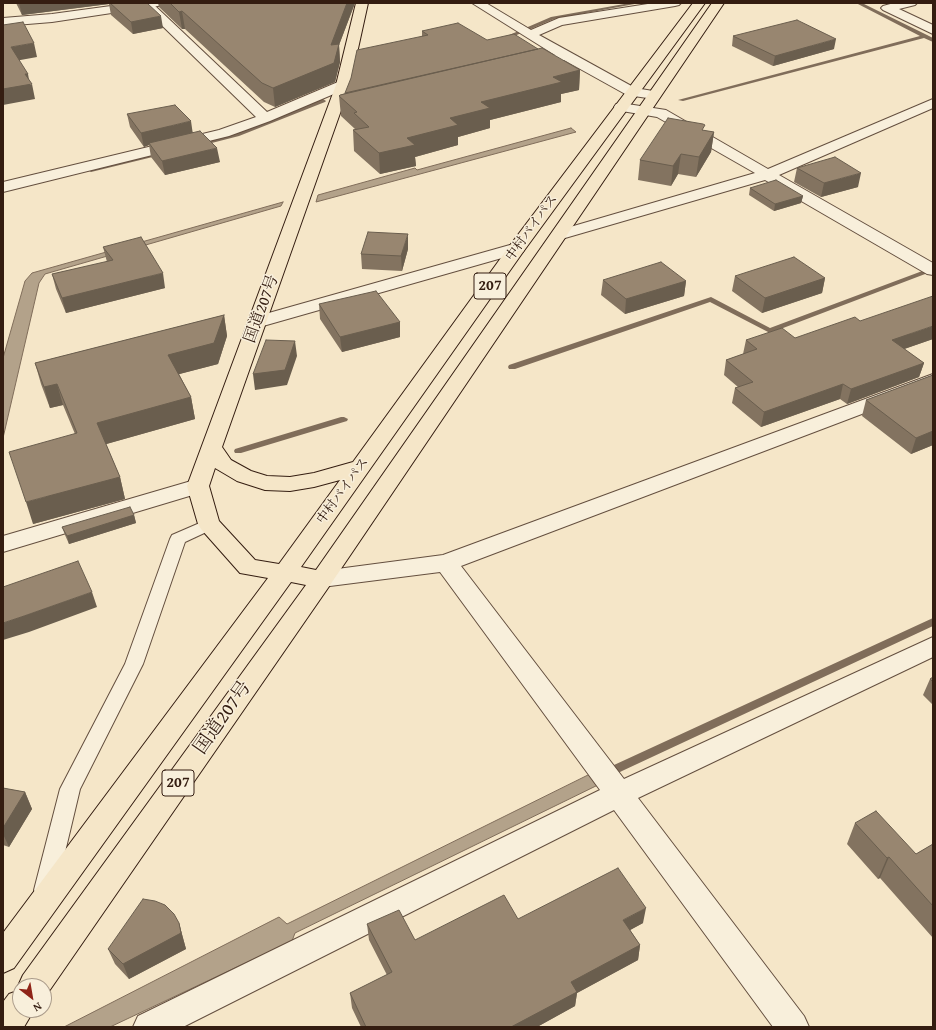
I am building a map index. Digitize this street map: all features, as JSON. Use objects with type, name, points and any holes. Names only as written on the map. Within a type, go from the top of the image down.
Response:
[{"type":"highway","name":"国道207号","points":[[198,486],[257,322],[340,109],[343,84],[362,3]]},
{"type":"highway","name":"中村バイパス","points":[[285,573],[517,248],[699,3]]},
{"type":"highway","name":"中村バイパス","points":[[322,579],[718,3]]},
{"type":"highway","points":[[212,447],[224,465],[244,476],[265,484],[290,484],[314,480],[361,467]]},
{"type":"highway","points":[[198,486],[209,524],[248,567],[322,579]]},
{"type":"highway","name":"国道207号","points":[[3,958],[285,573]]},
{"type":"highway","name":"国道207号","points":[[40,978],[322,579]]},
{"type":"highway","points":[[5,1027],[12,1017]]},
{"type":"street","points":[[478,3],[566,56],[632,92],[654,95]]},
{"type":"street","points":[[526,31],[559,22],[675,3]]},
{"type":"street","points":[[911,3],[887,8],[933,30]]},
{"type":"street","points":[[3,22],[52,18],[153,4],[265,118]]},
{"type":"street","points":[[516,68],[566,56]]},
{"type":"street","points":[[3,187],[224,133],[265,118],[343,84]]},
{"type":"street","points":[[559,235],[768,174],[933,103]]},
{"type":"street","points":[[621,107],[661,113],[930,268]]},
{"type":"street","points":[[257,322],[517,248]]},
{"type":"street","points":[[322,579],[446,563],[933,380]]},
{"type":"street","points":[[3,544],[198,486]]},
{"type":"street","points":[[446,563],[793,1027]]},
{"type":"street","points":[[149,1027],[619,794],[933,646]]},
{"type":"lane","points":[[41,906],[70,789],[134,664],[178,539],[209,524]]},
{"type":"shaded area","points":[[571,128],[576,132],[316,202],[318,195],[415,168],[417,170]]},
{"type":"shaded area","points":[[283,202],[281,206],[45,274],[39,283],[3,438],[3,358],[25,281],[32,273]]},
{"type":"shaded area","points":[[590,774],[602,783],[295,933],[292,941],[110,1027],[64,1027],[279,917],[287,924]]},
{"type":"building","points":[[110,3],[147,3],[161,16],[131,22]]},
{"type":"building","points":[[170,3],[347,3],[331,45],[339,44],[334,63],[273,88],[262,83],[182,11],[179,12]]},
{"type":"building","points":[[797,20],[836,39],[775,56],[733,36]]},
{"type":"building","points":[[23,22],[34,43],[11,47],[28,74],[25,74],[32,84],[3,89],[3,25]]},
{"type":"building","points":[[458,23],[487,40],[514,34],[538,49],[345,93],[351,78],[357,50],[428,35],[422,31]]},
{"type":"building","points":[[542,48],[580,70],[553,77],[562,82],[481,102],[490,108],[450,118],[458,125],[407,138],[415,145],[379,153],[353,130],[369,127],[354,113],[357,112],[339,96],[340,95]]},
{"type":"building","points":[[175,105],[191,121],[141,133],[127,114]]},
{"type":"building","points":[[668,118],[703,124],[705,125],[702,130],[714,132],[699,157],[681,154],[673,166],[640,160]]},
{"type":"building","points":[[200,131],[217,148],[162,161],[149,143]]},
{"type":"building","points":[[835,157],[861,173],[824,183],[797,168]]},
{"type":"building","points":[[776,180],[803,196],[775,204],[750,188]]},
{"type":"building","points":[[368,232],[408,234],[401,256],[361,254]]},
{"type":"building","points":[[141,237],[163,273],[62,298],[52,274],[113,260],[103,247]]},
{"type":"building","points":[[794,257],[825,278],[765,298],[735,276]]},
{"type":"building","points":[[661,262],[686,281],[626,299],[603,280]]},
{"type":"building","points":[[376,291],[400,322],[340,337],[319,304]]},
{"type":"building","points":[[933,296],[933,326],[892,340],[924,363],[851,389],[843,384],[764,412],[735,388],[753,382],[726,360],[757,349],[746,340],[782,328],[795,338],[855,317],[860,321]]},
{"type":"building","points":[[224,315],[214,343],[168,355],[191,397],[97,423],[120,477],[26,502],[9,452],[77,433],[57,384],[44,387],[35,363]]},
{"type":"building","points":[[266,340],[295,341],[285,370],[253,374]]},
{"type":"building","points":[[933,375],[933,431],[916,438],[866,400]]},
{"type":"building","points":[[130,507],[134,515],[67,536],[62,527]]},
{"type":"building","points":[[78,561],[92,592],[3,623],[3,587]]},
{"type":"building","points":[[3,788],[25,792],[3,828]]},
{"type":"building","points":[[876,811],[916,854],[933,844],[933,906],[889,857],[887,858],[855,823]]},
{"type":"building","points":[[618,868],[646,908],[623,920],[640,945],[571,982],[577,992],[511,1027],[366,1027],[350,993],[392,972],[367,924],[399,910],[415,940],[504,895],[518,919]]},
{"type":"building","points":[[143,899],[155,901],[165,905],[174,914],[179,923],[181,933],[123,964],[108,949]]},
{"type":"waterway","points":[[503,39],[553,18],[638,3]]},
{"type":"waterway","points":[[858,3],[925,36]]},
{"type":"waterway","points":[[681,100],[925,36]]},
{"type":"waterway","points":[[925,36],[933,40]]},
{"type":"waterway","points":[[200,144],[237,135],[323,101]]},
{"type":"waterway","points":[[91,170],[163,153]]},
{"type":"waterway","points":[[512,367],[711,299],[770,331],[933,269]]},
{"type":"waterway","points":[[238,451],[344,419]]},
{"type":"waterway","points":[[618,768],[933,622]]}]
